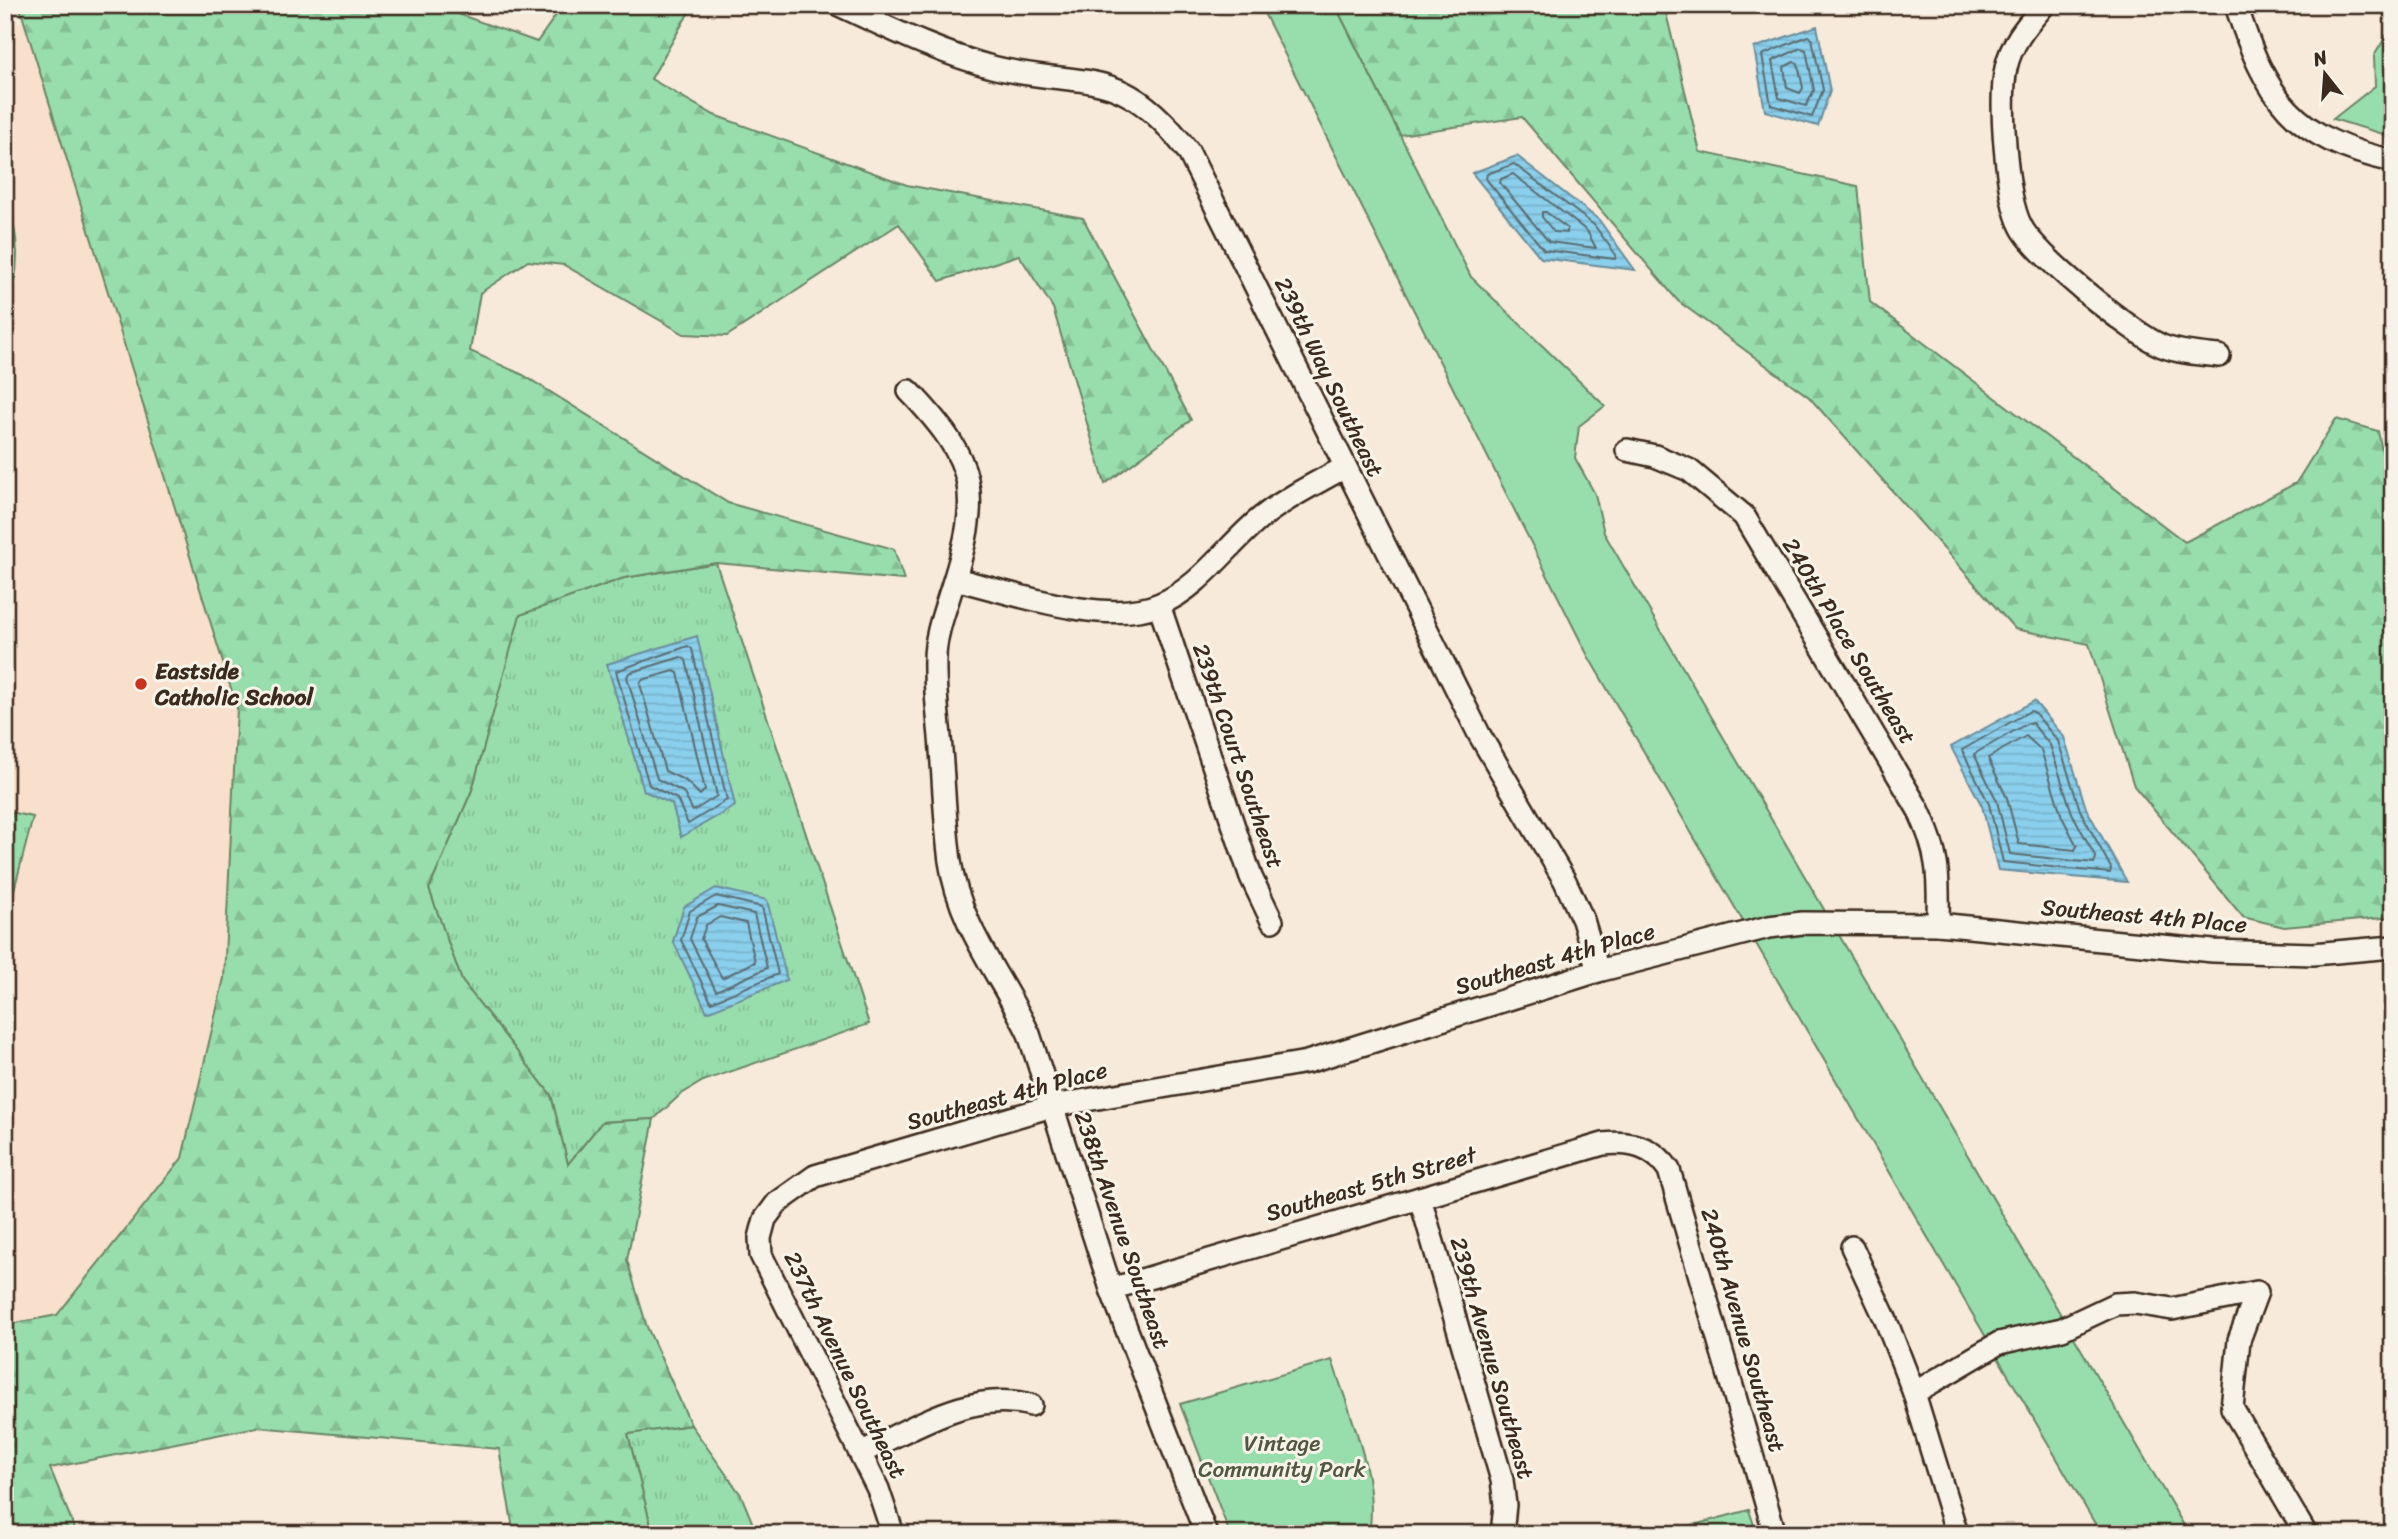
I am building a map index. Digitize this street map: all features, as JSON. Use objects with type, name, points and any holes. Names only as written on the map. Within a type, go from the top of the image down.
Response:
[{"type":"street","name":"239th Way Southeast","points":[[839,5],[934,48],[992,66],[1109,84],[1140,100],[1166,122],[1188,151],[1479,734],[1565,881],[1583,920],[1598,971]]},
{"type":"street","points":[[2044,5],[2014,46],[2005,79],[2008,175],[2013,204],[2021,227],[2036,249],[2145,338],[2182,352],[2219,356]]},
{"type":"street","points":[[2236,5],[2264,80],[2298,121],[2322,139],[2357,154],[2393,162]]},
{"type":"street","name":"238th Avenue Southeast","points":[[909,391],[941,425],[957,449],[968,476],[970,504],[955,579],[934,658],[950,863],[971,929],[998,982],[1014,1003],[1028,1034],[1111,1289],[1206,1534]]},
{"type":"street","name":"240th Place Southeast","points":[[1627,450],[1655,456],[1689,470],[1744,516],[1918,809],[1931,838],[1939,868],[1938,923]]},
{"type":"street","points":[[955,579],[1078,609],[1117,611],[1159,605],[1185,589],[1263,517],[1345,467]]},
{"type":"street","name":"239th Court Southeast","points":[[1159,605],[1251,877],[1272,921]]},
{"type":"street","name":"Southeast 4th Place","points":[[765,1219],[785,1196],[815,1176],[1052,1107],[1307,1062],[1598,971],[1769,927],[1802,923],[1938,923],[2213,951],[2314,954],[2393,947]]},
{"type":"street","name":"Southeast 5th Street","points":[[1111,1289],[1603,1144],[1632,1144],[1647,1149]]},
{"type":"street","name":"240th Avenue Southeast","points":[[1647,1149],[1661,1157],[1669,1170],[1775,1534]]},
{"type":"street","name":"239th Avenue Southeast","points":[[1420,1198],[1502,1480],[1502,1534]]},
{"type":"street","name":"237th Avenue Southeast","points":[[765,1219],[760,1238],[768,1273],[878,1489],[893,1534]]},
{"type":"street","points":[[1852,1247],[1914,1393],[1956,1534]]},
{"type":"street","points":[[1914,1393],[1999,1343],[2062,1329],[2115,1304],[2135,1303],[2172,1309],[2257,1292],[2239,1340],[2232,1408],[2306,1534]]},
{"type":"street","points":[[860,1453],[968,1404],[991,1400],[1031,1405]]},
{"type":"shaded area","name":"Eastside Catholic School","points":[[69,7],[477,1341],[5,1486],[5,27]]},
{"type":"green space","points":[[19,5],[433,5],[537,42],[563,5],[693,5],[651,79],[714,115],[907,185],[1083,218],[1191,420],[1105,484],[1053,308],[1019,255],[940,281],[899,224],[727,336],[684,334],[564,265],[528,261],[480,293],[470,351],[523,375],[728,503],[894,549],[904,580],[716,563],[624,578],[520,615],[472,790],[429,889],[462,981],[551,1095],[568,1164],[602,1122],[654,1119],[627,1260],[647,1327],[691,1425],[628,1434],[653,1534],[514,1534],[499,1449],[257,1427],[50,1468],[77,1534],[5,1534],[5,1325],[57,1315],[182,1158],[224,978],[237,708]]},
{"type":"green space","points":[[1260,5],[1335,5],[1471,277],[1605,406],[1579,426],[1575,458],[1595,494],[1604,533],[2189,1534],[2101,1534],[1588,656]]},
{"type":"green space","points":[[1335,5],[1664,5],[1700,152],[1858,186],[1870,302],[2185,542],[2296,483],[2336,419],[2378,431],[2393,507],[2393,917],[2284,927],[2243,917],[2134,786],[2089,644],[2015,629],[1809,397],[1678,301],[1522,117],[1400,135]]},
{"type":"green space","points":[[2393,5],[2393,137],[2333,119],[2375,86],[2374,56],[2391,28]]},
{"type":"green space","points":[[5,198],[14,226],[17,254],[14,282],[5,310]]},
{"type":"green space","points":[[716,563],[869,1024],[703,1081],[680,1095],[654,1119],[602,1122],[568,1165],[551,1095],[462,981],[429,889],[472,790],[519,615],[624,578]]},
{"type":"green space","points":[[5,811],[33,817],[13,894],[5,897]]},
{"type":"green space","name":"Vintage Community Park","points":[[1332,1360],[1366,1468],[1371,1512],[1369,1534],[1230,1534],[1180,1404]]},
{"type":"green space","points":[[691,1425],[741,1495],[757,1534],[653,1534],[628,1434]]},
{"type":"green space","points":[[1749,1510],[1757,1534],[1660,1534]]},
{"type":"water","points":[[1817,26],[1830,91],[1818,126],[1765,111],[1754,48]]},
{"type":"water","points":[[1517,156],[1599,220],[1635,270],[1541,258],[1472,173]]},
{"type":"water","points":[[697,636],[735,806],[681,837],[672,804],[644,791],[607,664]]},
{"type":"water","points":[[2034,701],[2064,737],[2086,808],[2127,882],[1998,870],[1982,806],[1951,747]]},
{"type":"water","points":[[716,888],[767,900],[787,980],[707,1012],[673,941],[684,907]]},
{"type":"place","name":"Eastside Catholic School","points":[[141,684]]}]
